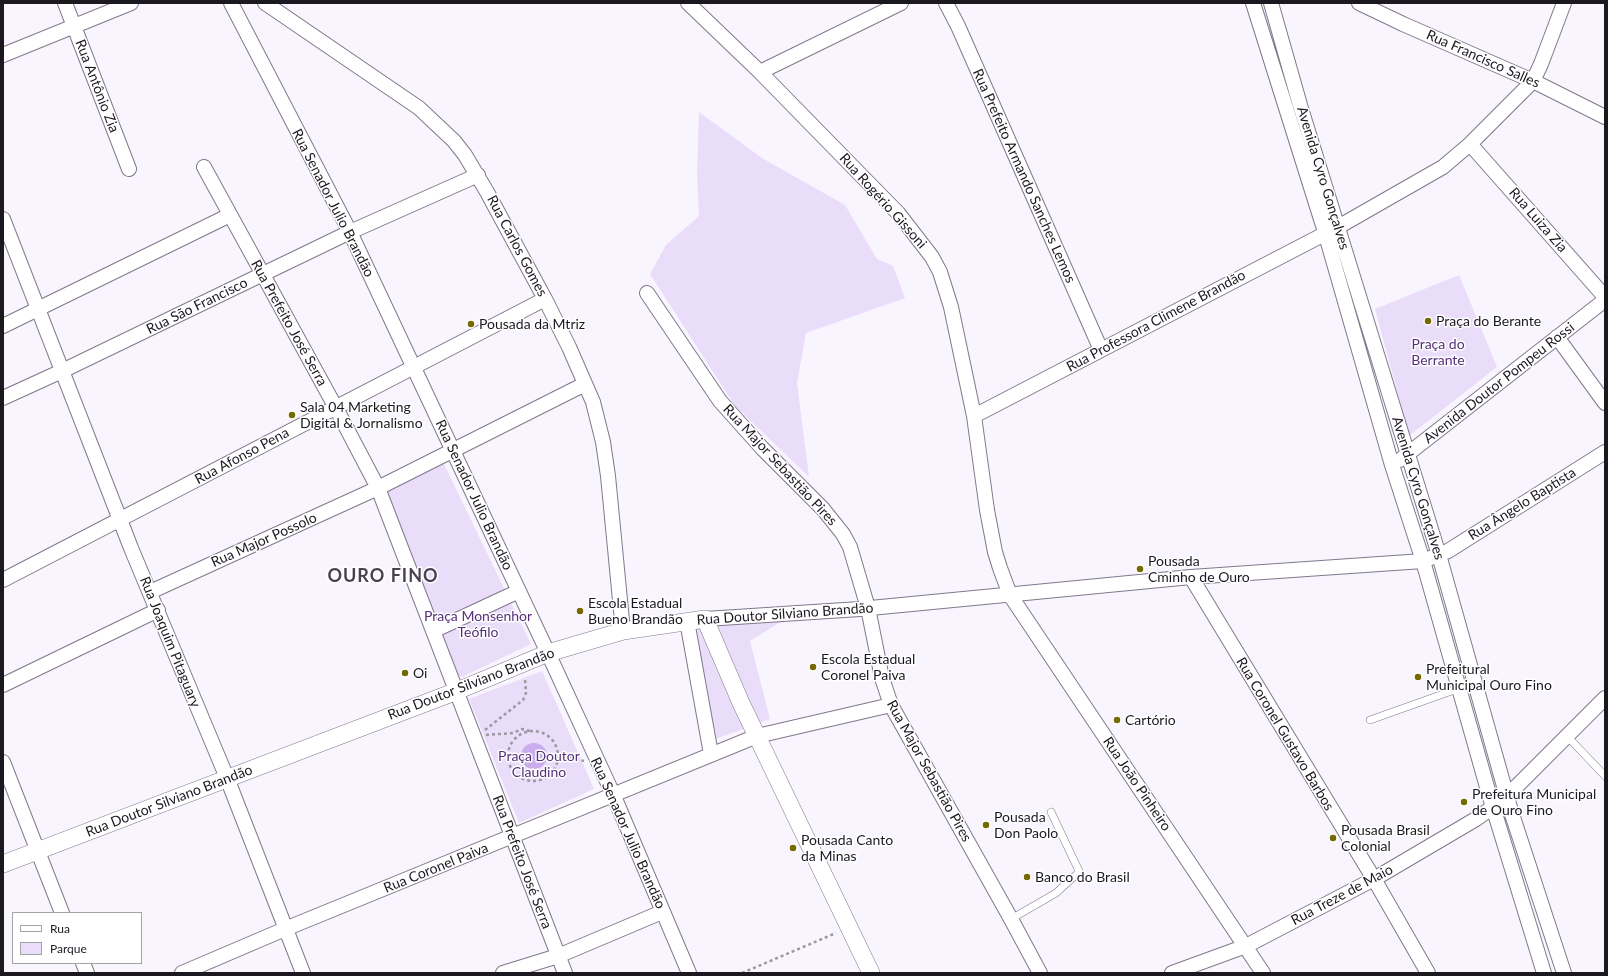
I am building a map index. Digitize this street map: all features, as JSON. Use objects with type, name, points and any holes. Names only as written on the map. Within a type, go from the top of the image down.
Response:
[{"type":"street","name":"Rua Antônio Zia","points":[[64,3],[129,169]]},
{"type":"street","points":[[3,55],[131,3]]},
{"type":"street","name":"Rua Senador Julio Brandão","points":[[230,3],[350,232],[613,794],[689,973]]},
{"type":"street","name":"Rua Carlos Gomes","points":[[265,3],[419,108],[454,141],[478,175],[545,299],[586,384],[598,422],[606,462],[623,631]]},
{"type":"street","name":"Rua Rogério Gissoni","points":[[689,3],[760,72],[898,214],[932,257],[940,272],[951,307],[974,416],[987,510],[994,545],[1000,568],[1010,595]]},
{"type":"street","points":[[760,72],[900,3]]},
{"type":"street","name":"Rua Prefeito Armando Sanches Lemos","points":[[946,3],[964,40],[1101,350]]},
{"type":"street","name":"Avenida Cyro Gonçalves","points":[[1253,3],[1287,109],[1331,229],[1407,454],[1439,555],[1506,795],[1564,973]]},
{"type":"street","name":"Avenida Cyro Gonçalves","points":[[1271,3],[1300,105],[1392,465],[1423,561],[1493,807],[1544,973]]},
{"type":"street","name":"Rua Francisco Salles","points":[[1360,3],[1423,33],[1533,80],[1605,117]]},
{"type":"street","name":"Rua Professora Climene Brandão","points":[[974,416],[1331,229],[1442,167],[1470,144],[1533,80],[1541,64],[1564,3]]},
{"type":"street","points":[[1287,109],[1300,105]]},
{"type":"street","name":"Rua Luiza Zia","points":[[1470,144],[1605,296]]},
{"type":"street","name":"Rua Prefeito José Serra","points":[[204,166],[378,488],[565,973]]},
{"type":"street","name":"Rua São Francisco","points":[[3,398],[350,232],[478,175]]},
{"type":"street","points":[[3,326],[230,215]]},
{"type":"street","name":"Rua Joaquim Pitaguary","points":[[3,219],[120,520],[227,778],[303,973]]},
{"type":"street","name":"Rua Major Sebastião Pires","points":[[647,293],[720,402],[762,448],[823,509],[843,534],[850,548],[868,608],[882,678],[890,705],[1040,973]]},
{"type":"street","name":"Rua Afonso Pena","points":[[3,580],[545,299]]},
{"type":"street","name":"Avenida Doutor Pompeu Rossi","points":[[1392,465],[1605,300]]},
{"type":"street","points":[[1557,337],[1605,403]]},
{"type":"street","points":[[378,488],[586,384]]},
{"type":"street","name":"Rua Ângelo Baptista","points":[[1439,555],[1605,452]]},
{"type":"street","name":"Rua Major Possolo","points":[[150,592],[378,488]]},
{"type":"street","name":"Rua Doutor Silviano Brandão","points":[[3,864],[457,691],[548,654],[623,631],[705,618],[868,608],[1191,577],[1423,561],[1439,555]]},
{"type":"street","name":"Rua Coronel Gustavo Barbos","points":[[1191,577],[1374,879],[1428,973]]},
{"type":"street","points":[[433,631],[519,591]]},
{"type":"street","name":"Rua João Pinheiro","points":[[1010,595],[1263,973]]},
{"type":"street","points":[[3,685],[158,610]]},
{"type":"street","points":[[705,618],[757,736],[849,927],[868,972]]},
{"type":"street","points":[[687,621],[711,754]]},
{"type":"street","name":"Rua Treze de Maio","points":[[1172,973],[1246,946],[1374,879],[1476,819],[1493,807],[1506,795],[1605,698]]},
{"type":"street","name":"Rua Coronel Paiva","points":[[182,973],[285,929],[757,736],[890,705]]},
{"type":"street","points":[[3,762],[62,912]]},
{"type":"street","points":[[503,973],[558,956],[662,912]]},
{"type":"lane","points":[[1370,720],[1460,688]]},
{"type":"lane","points":[[1567,736],[1605,776]]},
{"type":"lane","points":[[1011,919],[1056,893],[1079,871],[1051,812]]},
{"type":"path","points":[[475,738],[523,700],[526,693],[526,681],[517,666]]},
{"type":"path","points":[[475,738],[513,733],[522,729],[548,736],[553,742],[557,755],[556,765],[552,772],[545,778],[537,781],[529,781],[514,773],[510,766],[508,757],[509,749],[518,736],[533,732]]},
{"type":"path","points":[[557,755],[598,764]]},
{"type":"path","points":[[742,973],[849,927]]},
{"type":"green space","points":[[699,112],[762,158],[845,205],[877,259],[893,266],[905,298],[806,333],[797,383],[809,477],[735,406],[650,274],[666,245],[699,216],[697,173]]},
{"type":"green space","name":"Praça do Berrante","points":[[1459,275],[1497,367],[1409,436],[1375,309]]},
{"type":"green space","name":"Praça Monsenhor Teófilo","points":[[443,462],[531,644],[462,677],[455,673],[382,492]]},
{"type":"green space","points":[[784,620],[750,641],[770,719],[713,740],[695,626]]},
{"type":"green space","name":"Praça Doutor Claudino","points":[[542,671],[594,789],[519,823],[469,699]]},
{"type":"shaded area","points":[[534,743],[543,747],[547,756],[543,765],[534,769],[525,765],[521,756],[525,747]]},
{"type":"place","name":"Praça do Berante","points":[[1428,321]]},
{"type":"place","name":"Pousada da Mtriz","points":[[471,324]]},
{"type":"place","name":"Sala 04 Marketing Digital & Jornalismo","points":[[292,415]]},
{"type":"place","name":"Pousada Cminho de Ouro","points":[[1140,569]]},
{"type":"place","name":"Escola Estadual Bueno Brandão","points":[[580,611]]},
{"type":"place","name":"Escola Estadual Coronel Paiva","points":[[813,667]]},
{"type":"place","name":"Oi","points":[[405,673]]},
{"type":"place","name":"Prefeitural Municipal Ouro Fino","points":[[1418,677]]},
{"type":"place","name":"Cartório","points":[[1117,720]]},
{"type":"place","name":"Prefeitura Municipal de Ouro Fino","points":[[1464,802]]},
{"type":"place","name":"Pousada Don Paolo","points":[[986,825]]},
{"type":"place","name":"Pousada Brasil Colonial","points":[[1333,838]]},
{"type":"place","name":"Pousada Canto da Minas","points":[[793,848]]},
{"type":"place","name":"Banco do Brasil","points":[[1027,877]]},
{"type":"district","name":"OURO FINO","points":[[383,576]]}]
